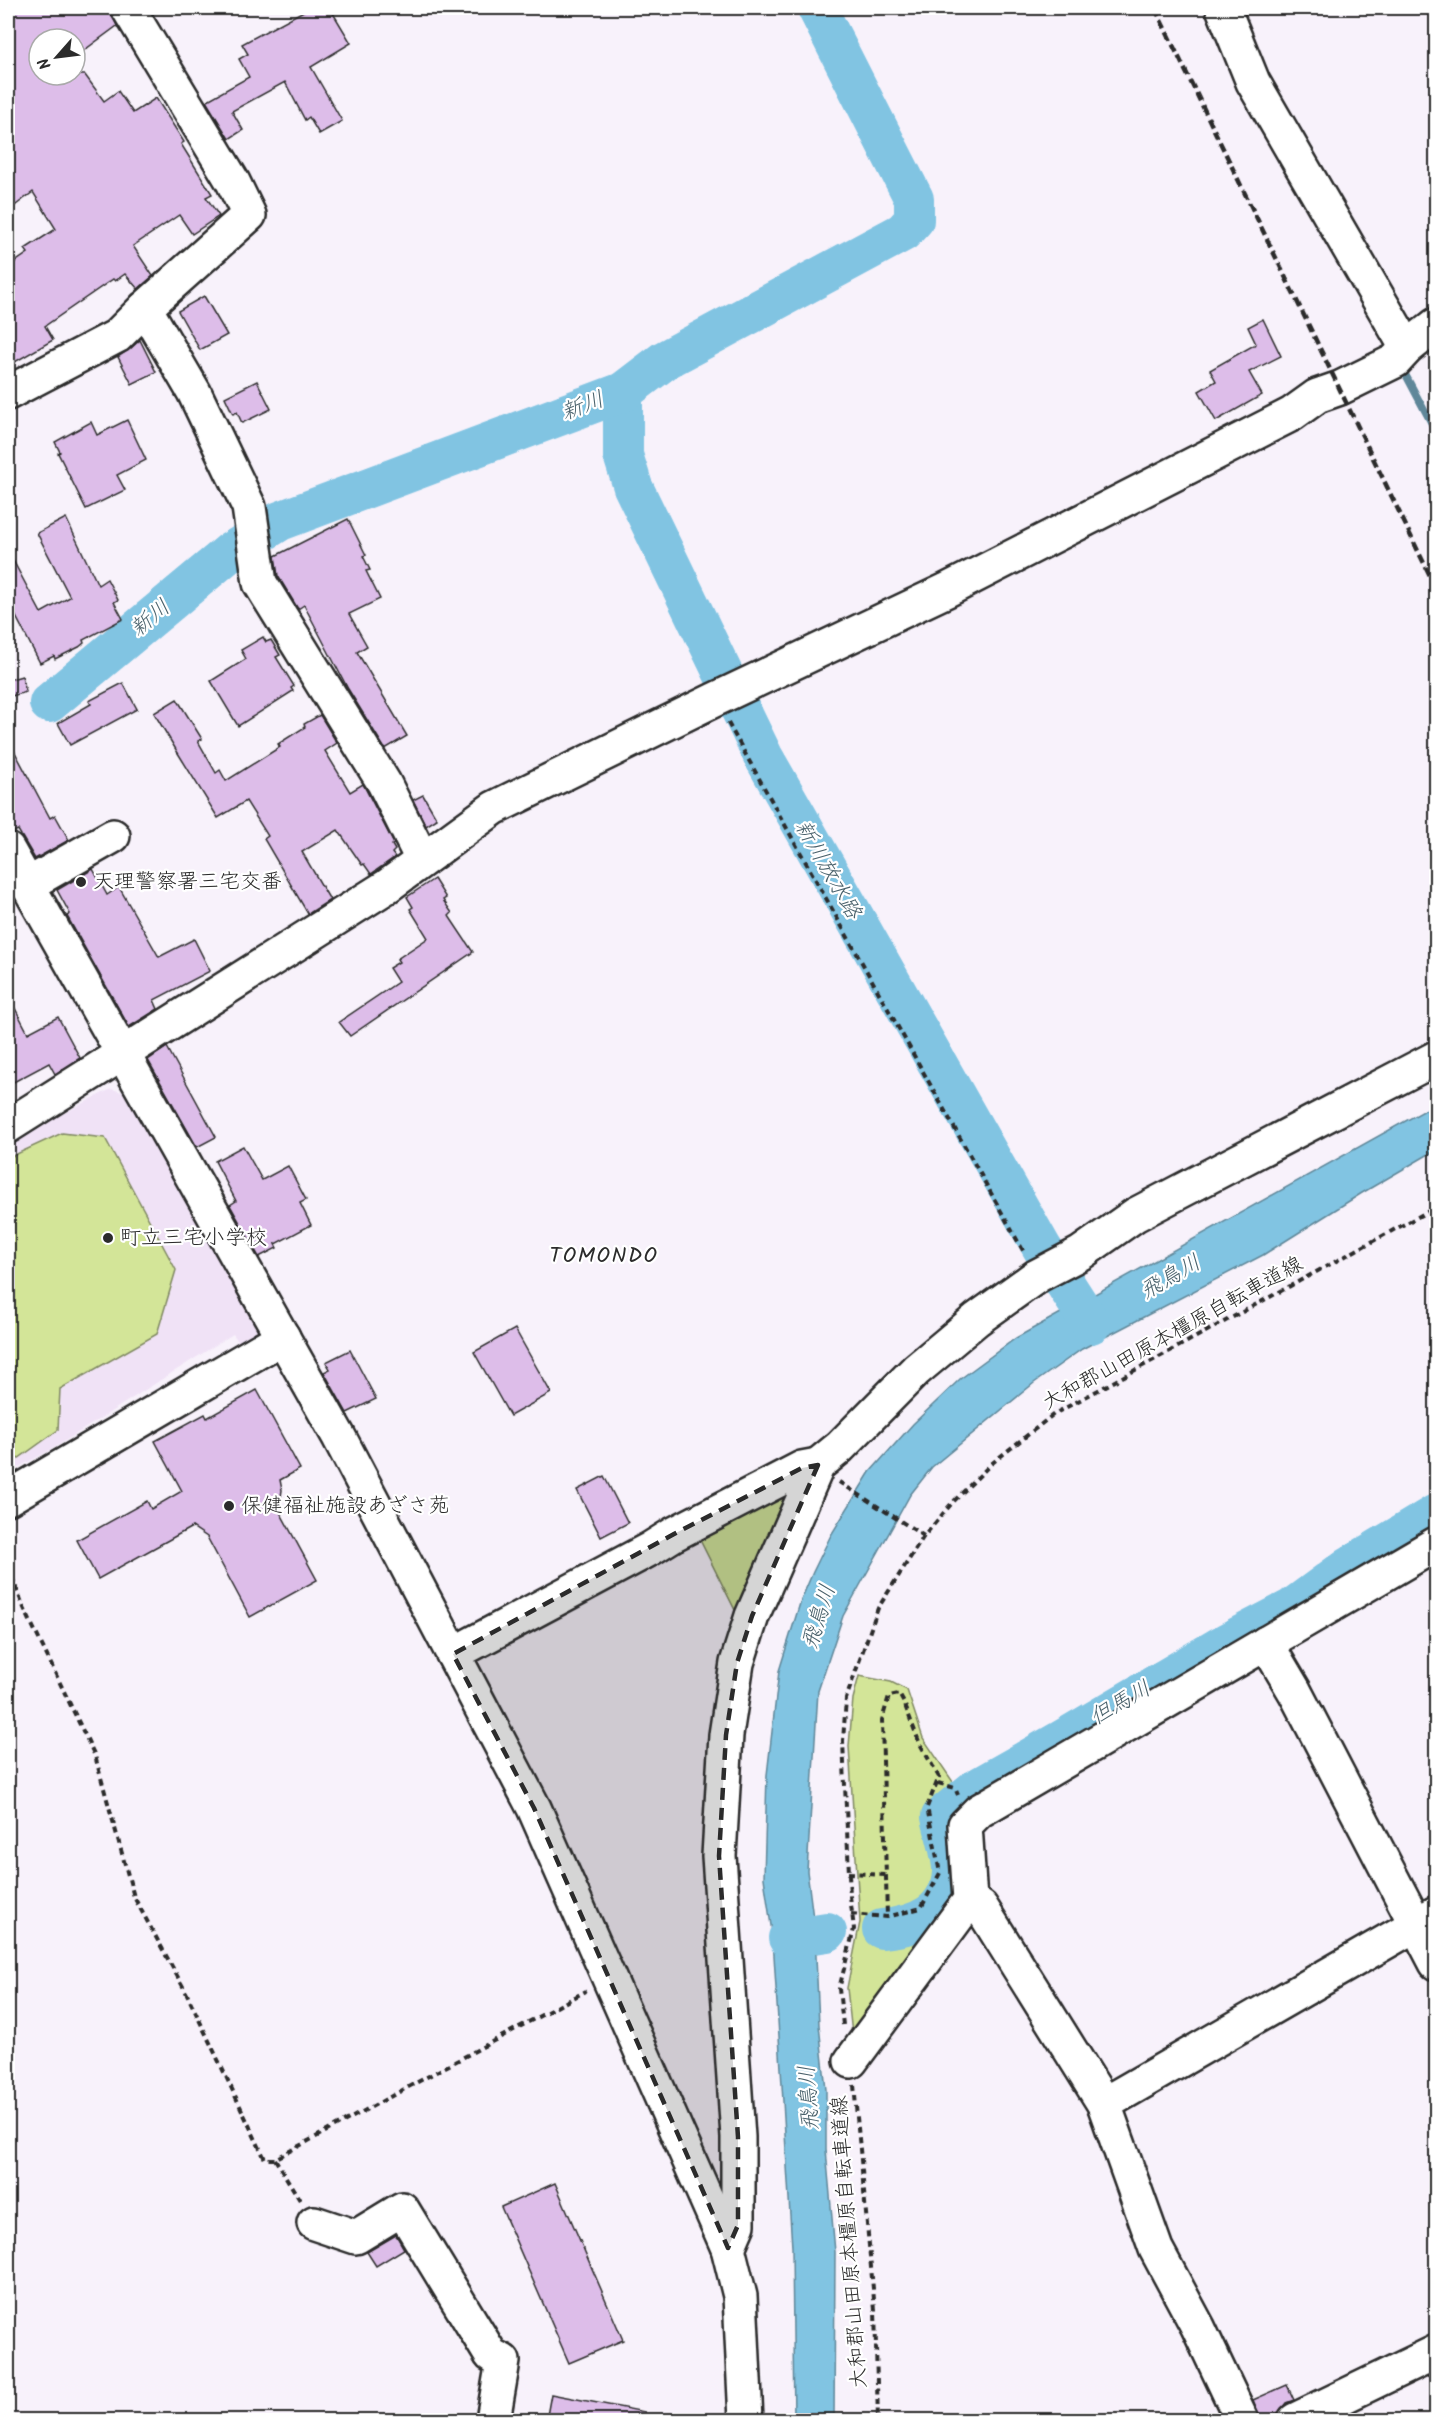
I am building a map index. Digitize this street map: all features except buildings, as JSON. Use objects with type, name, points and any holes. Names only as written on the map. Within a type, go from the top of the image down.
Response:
[{"type":"street","points":[[8,393],[117,336],[249,215],[233,182],[128,8]]},
{"type":"street","points":[[1223,8],[1253,82],[1407,348]]},
{"type":"street","points":[[145,308],[194,392],[249,507],[260,583],[384,783],[422,859]]},
{"type":"street","points":[[8,1126],[386,887],[494,808],[714,700],[947,590],[1292,414],[1317,396],[1395,361],[1407,348],[1437,325]]},
{"type":"street","points":[[27,885],[113,836]]},
{"type":"street","points":[[8,850],[283,1337],[400,1551],[534,1808],[728,2248],[740,2296],[746,2421]]},
{"type":"street","points":[[728,2248],[738,2225],[738,2137],[718,1856],[726,1735],[737,1663],[752,1616],[840,1447],[916,1370],[977,1319],[1037,1276],[1081,1253],[1135,1215],[1437,1058]]},
{"type":"street","points":[[8,1498],[283,1337]]},
{"type":"street","points":[[453,1654],[685,1528],[802,1468],[827,1472]]},
{"type":"street","points":[[851,2061],[970,1900],[965,1825],[979,1811],[1437,1544]]},
{"type":"street","points":[[1266,1643],[1426,1919],[1437,1963]]},
{"type":"street","points":[[970,1900],[981,1907],[1104,2104],[1156,2249],[1198,2327],[1242,2421]]},
{"type":"street","points":[[1104,2104],[1426,1919]]},
{"type":"street","points":[[314,2223],[356,2237],[402,2209],[492,2355],[503,2361],[494,2421]]},
{"type":"street","points":[[1295,2421],[1437,2352]]},
{"type":"path","points":[[714,700],[747,754],[1037,1276]]},
{"type":"path","name":"大和郡山田原本橿原自転車道線","points":[[839,1989],[854,1929],[848,1873],[843,1741],[846,1699],[878,1608],[922,1535],[991,1464],[1054,1414],[1437,1207]]},
{"type":"path","points":[[827,1472],[922,1535]]},
{"type":"path","points":[[8,1567],[24,1608],[95,1756],[134,1897],[186,1992],[265,2159],[275,2159],[608,1979]]},
{"type":"path","points":[[852,1914],[887,1917],[921,1908],[940,1873],[927,1807],[939,1777],[920,1744],[899,1694],[889,1696],[882,1720],[887,1917]]},
{"type":"path","points":[[848,1873],[886,1875]]},
{"type":"path","name":"大和郡山田原本橿原自転車道線","points":[[851,2061],[875,2310],[878,2421]]},
{"type":"path","points":[[275,2159],[314,2223]]},
{"type":"highlighted area","points":[[818,1465],[752,1616],[737,1663],[726,1735],[719,1856],[738,2137],[738,2225],[728,2248],[534,1808],[453,1654],[674,1534],[802,1468]]},
{"type":"shaded area","name":"町立三宅小学校","points":[[111,1089],[130,1094],[263,1334],[242,1347],[233,1334],[54,1448],[8,1473],[8,1142]]},
{"type":"green space","name":"町立三宅小学校","points":[[62,1133],[105,1138],[176,1270],[157,1334],[60,1389],[58,1430],[8,1466],[8,1158]]},
{"type":"green space","points":[[780,1495],[785,1499],[740,1620],[697,1534]]},
{"type":"green space","points":[[859,1676],[891,1682],[907,1690],[923,1738],[953,1782],[953,1795],[960,1810],[958,1890],[852,2034],[847,1988],[860,1922],[849,1746],[853,1699]]},
{"type":"water","name":"飛鳥川","points":[[1436,1104],[1436,1150],[1263,1255],[1082,1349],[1034,1383],[932,1467],[910,1495],[843,1616],[818,1691],[807,1871],[815,1934],[819,2025],[826,2090],[826,2150],[835,2252],[834,2420],[794,2420],[792,2247],[773,1939],[764,1878],[767,1775],[779,1671],[801,1600],[831,1535],[870,1472],[913,1424],[960,1379],[1016,1338]]},
{"type":"waterway","name":"新川","points":[[49,703],[229,553],[280,521],[623,392],[665,360],[903,232],[914,220],[914,199],[817,8]]},
{"type":"waterway","points":[[1401,366],[1436,432]]},
{"type":"waterway","name":"新川放水路","points":[[623,392],[623,455],[633,487],[763,756],[1042,1248],[1091,1324]]},
{"type":"waterway","name":"但馬川","points":[[882,1929],[919,1921],[938,1908],[945,1898],[950,1887],[952,1867],[941,1817],[974,1790],[1228,1642],[1291,1609],[1348,1567],[1436,1514]]},
{"type":"waterway","name":"但馬川","points":[[788,1938],[827,1932]]},
{"type":"railway","points":[[1155,8],[1436,588]]},
{"type":"place","name":"天理警察署三宅交番","points":[[81,882]]},
{"type":"place","name":"町立三宅小学校","points":[[108,1238]]},
{"type":"place","name":"保健福祉施設あざさ苑","points":[[229,1506]]},
{"type":"district","name":"TOMONDO","points":[[604,1256]]}]
